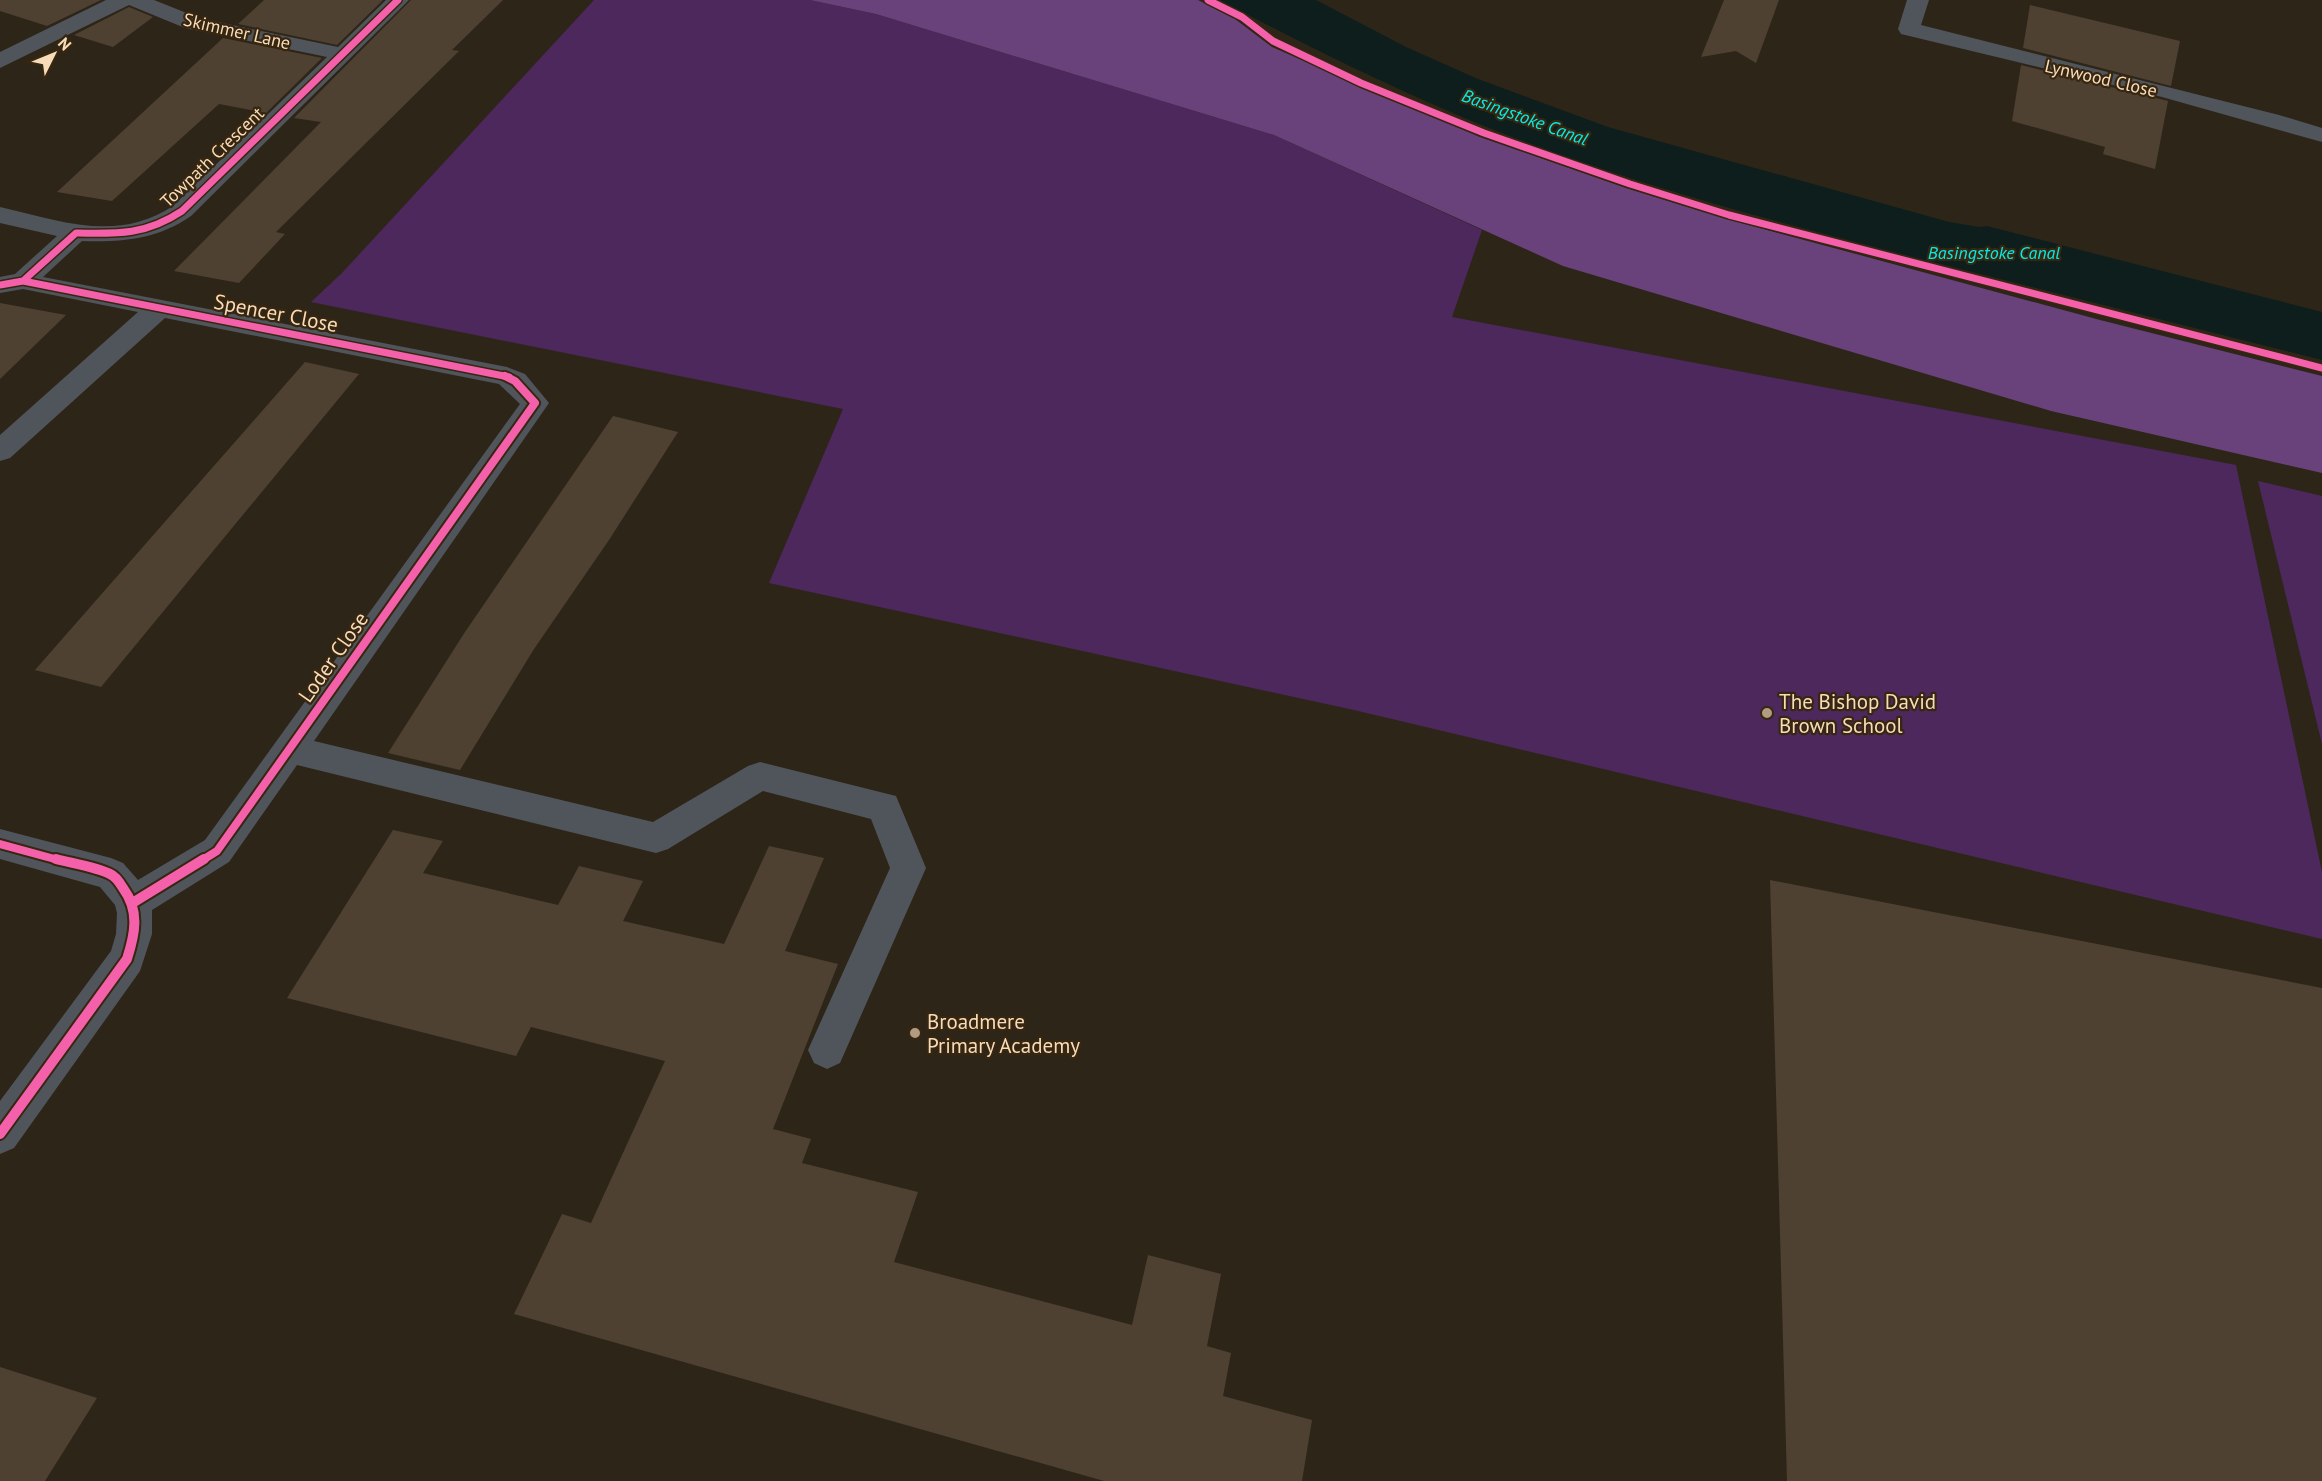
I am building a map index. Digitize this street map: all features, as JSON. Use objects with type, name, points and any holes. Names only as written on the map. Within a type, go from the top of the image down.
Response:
[{"type":"street","points":[[0,61],[123,0]]},
{"type":"street","name":"Skimmer Lane","points":[[135,0],[193,23],[342,54]]},
{"type":"street","name":"Towpath Crescent","points":[[0,215],[76,233],[130,235],[163,225],[182,211],[398,0]]},
{"type":"street","name":"Lynwood Close","points":[[1918,0],[1909,29],[2264,116],[2322,135]]},
{"type":"street","points":[[12,283],[76,233]]},
{"type":"street","name":"Spencer Close","points":[[12,283],[159,308],[507,376],[515,381],[535,403]]},
{"type":"street","points":[[0,451],[159,308]]},
{"type":"street","name":"Loder Close","points":[[134,902],[217,851],[535,403]]},
{"type":"street","points":[[290,748],[656,838],[760,776],[884,807],[908,868],[827,1050]]},
{"type":"street","points":[[0,844],[111,874],[134,902],[137,928],[127,959],[0,1134]]},
{"type":"shaded area","name":"The Bishop David Brown School","points":[[594,0],[810,0],[876,14],[1274,135],[1482,230],[1452,317],[2236,465],[2322,872],[2322,939],[1354,710],[769,583],[843,409],[311,302],[342,273]]},
{"type":"shaded area","points":[[810,0],[1198,0],[1235,19],[1272,47],[1480,137],[1626,188],[1734,221],[2100,320],[2322,376],[2322,473],[2051,411],[1563,266],[1274,135],[876,14]]},
{"type":"shaded area","points":[[2258,481],[2322,496],[2322,744]]},
{"type":"water","name":"Basingstoke Canal","points":[[1219,0],[1316,0],[1406,47],[1478,79],[1608,127],[1949,222],[1979,227],[1987,226],[2322,312],[2322,360],[1816,232],[1654,186],[1494,130],[1389,85]]},
{"type":"building","points":[[0,0],[101,0],[47,26],[0,11]]},
{"type":"building","points":[[264,0],[383,0],[337,45],[238,24]]},
{"type":"building","points":[[411,0],[503,0],[452,50],[459,51],[276,232],[285,234],[239,283],[174,271],[321,122],[294,118]]},
{"type":"building","points":[[1724,0],[1779,0],[1756,63],[1736,51],[1701,57]]},
{"type":"building","points":[[2030,5],[2180,41],[2171,86],[2023,48]]},
{"type":"building","points":[[129,7],[153,17],[113,47],[74,35]]},
{"type":"building","points":[[223,38],[322,58],[266,113],[219,104],[112,201],[57,192]]},
{"type":"building","points":[[2021,65],[2168,101],[2155,169],[2103,154],[2105,147],[2012,121]]},
{"type":"building","points":[[0,303],[66,315],[0,379]]},
{"type":"building","points":[[305,362],[359,374],[101,687],[35,670]]},
{"type":"building","points":[[613,416],[678,432],[609,540],[534,649],[460,770],[388,753],[465,632]]},
{"type":"building","points":[[393,830],[443,841],[423,873],[558,905],[579,866],[643,881],[623,921],[724,944],[769,846],[824,858],[785,951],[838,964],[773,1129],[811,1139],[802,1163],[918,1192],[894,1262],[1132,1325],[1148,1255],[1221,1274],[1207,1346],[1231,1353],[1223,1396],[1312,1420],[1302,1481],[1104,1481],[514,1314],[562,1214],[591,1223],[665,1061],[531,1027],[516,1056],[287,998]]},
{"type":"building","points":[[1770,880],[2322,988],[2322,1481],[1787,1481]]},
{"type":"building","points":[[0,1367],[97,1398],[45,1481],[0,1481]]},
{"type":"cycle path","points":[[23,281],[76,233],[119,234],[144,231],[169,220],[182,211],[398,0]]},
{"type":"cycle path","points":[[1208,0],[1242,17],[1273,41],[1361,83],[1484,133],[1630,184],[1729,215],[2322,368]]},
{"type":"cycle path","points":[[0,285],[23,281],[507,376],[515,381],[535,403],[217,851],[134,902]]},
{"type":"cycle path","points":[[0,844],[111,874],[128,894],[135,913],[134,934],[127,959],[0,1134]]},
{"type":"place","name":"The Bishop David Brown School","points":[[1767,713]]},
{"type":"place","name":"Broadmere Primary Academy","points":[[915,1033]]}]
